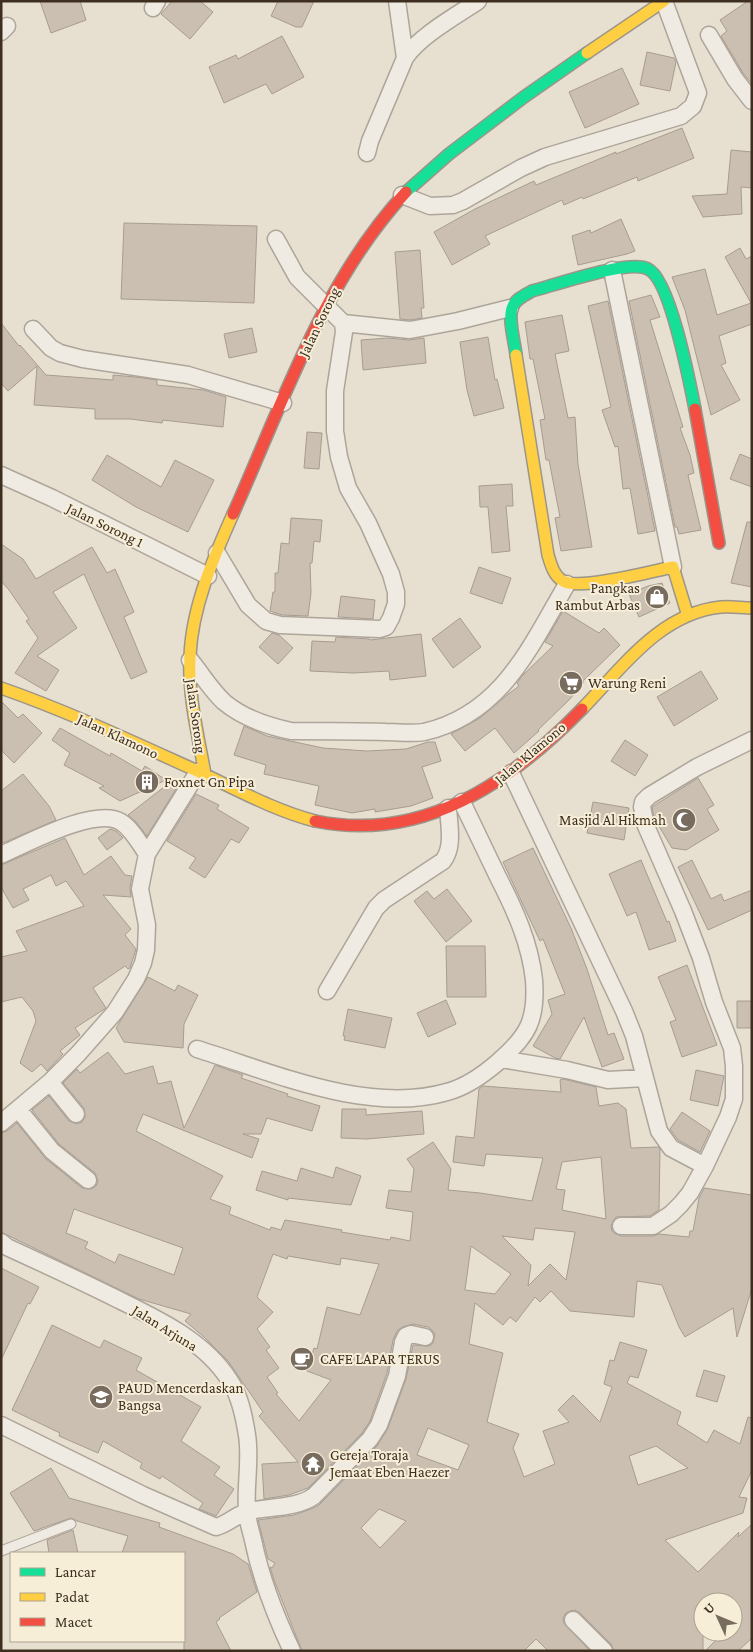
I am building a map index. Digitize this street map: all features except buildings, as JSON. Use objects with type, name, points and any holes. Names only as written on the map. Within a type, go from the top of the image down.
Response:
[{"type":"street","points":[[397,1],[405,58]]},
{"type":"street","points":[[367,152],[410,49],[478,1]]},
{"type":"street","points":[[402,195],[430,206],[453,205],[463,202],[539,159],[681,116],[693,106],[698,93],[664,1]]},
{"type":"street","name":"Jalan Sorong","points":[[202,773],[190,660],[191,642],[208,576],[326,305],[351,260],[402,195],[447,156],[502,113],[572,63],[664,1]]},
{"type":"street","points":[[709,35],[752,101]]},
{"type":"street","points":[[217,553],[248,605],[266,621],[280,625],[380,629],[386,627],[396,604],[390,574],[368,523],[348,488],[339,457],[335,431],[335,391],[344,332],[343,323],[297,277],[276,239]]},
{"type":"street","points":[[343,323],[410,330],[458,321],[510,308],[520,297],[532,291],[612,270],[641,266],[650,269],[657,276],[668,297],[685,357],[720,543]]},
{"type":"street","points":[[612,270],[673,567],[687,614]]},
{"type":"street","points":[[510,308],[548,555],[557,578],[567,584],[584,584],[673,567]]},
{"type":"street","points":[[33,329],[51,348],[60,353],[83,359],[188,375],[282,403]]},
{"type":"street","name":"Jalan Sorong 1","points":[[1,475],[52,498],[208,576]]},
{"type":"street","points":[[190,660],[224,701],[244,716],[271,727],[291,731],[422,732],[458,720],[480,706],[500,688],[518,667],[567,584]]},
{"type":"street","name":"Jalan Klamono","points":[[1,688],[70,714],[294,815],[349,826],[398,824],[417,820],[455,805],[511,773],[579,712],[628,659],[659,631],[675,620],[687,614],[722,607],[740,606],[752,608]]},
{"type":"street","points":[[622,1226],[653,1226],[661,1222],[681,1204],[690,1193],[705,1166],[734,1099],[732,1048],[683,911],[646,826],[642,807],[649,796],[696,767],[747,747]]},
{"type":"street","points":[[1,1123],[50,1082],[78,1054],[115,1012],[136,979],[146,950],[147,925],[140,889],[147,854],[202,773]]},
{"type":"street","points":[[511,773],[624,1011],[634,1036],[655,1123],[662,1138],[676,1151],[705,1166]]},
{"type":"street","points":[[327,991],[376,908],[384,900],[443,861],[446,857],[455,805]]},
{"type":"street","points":[[197,1049],[330,1090],[363,1097],[401,1098],[430,1096],[447,1092],[466,1084],[484,1073],[516,1045],[526,1033],[534,1006],[534,980],[530,956],[521,924],[455,805]]},
{"type":"street","points":[[1,855],[54,831],[89,820],[105,818],[119,820],[126,826],[147,854]]},
{"type":"street","points":[[501,1059],[567,1070],[608,1080],[645,1078]]},
{"type":"street","points":[[50,1082],[76,1114]]},
{"type":"street","points":[[18,1110],[52,1151],[88,1180]]},
{"type":"street","name":"Jalan Arjuna","points":[[1,1242],[7,1248],[94,1287],[158,1320],[198,1347],[221,1368],[237,1394],[246,1427],[249,1459],[246,1512],[258,1563],[265,1586],[292,1651]]},
{"type":"street","points":[[1,1425],[143,1495],[212,1526],[225,1524],[246,1512],[304,1502],[314,1496],[370,1439],[379,1425],[397,1376],[403,1342],[406,1336],[411,1334],[425,1337]]},
{"type":"street","points":[[573,1620],[604,1651]]},
{"type":"lane","points":[[1,1551],[71,1524]]},
{"type":"traffic: fast","points":[[406,192],[449,154],[524,97],[587,53]]},
{"type":"traffic: fast","points":[[516,355],[511,310],[516,301],[521,297],[532,291],[609,270],[625,267],[648,269],[656,277],[671,311],[684,356],[695,409]]},
{"type":"traffic: slow","points":[[587,53],[664,1]]},
{"type":"traffic: slow","points":[[516,355],[548,555],[555,573],[563,581],[584,584],[673,567],[687,613]]},
{"type":"traffic: slow","points":[[205,774],[194,715],[190,656],[199,601],[218,548],[233,514]]},
{"type":"traffic: slow","points":[[582,709],[627,660],[661,631],[679,620],[699,611],[721,607],[752,608]]},
{"type":"traffic: slow","points":[[1,688],[99,727],[269,805],[315,821]]},
{"type":"traffic: jam","points":[[233,514],[287,388],[328,304],[351,265],[377,227],[406,192]]},
{"type":"traffic: jam","points":[[695,409],[719,543]]},
{"type":"traffic: jam","points":[[315,821],[355,826],[392,823],[428,815],[462,801],[494,783],[525,761],[582,709]]},
{"type":"place","name":"Pangkas Rambut Arbas","points":[[657,597]]},
{"type":"place","name":"Warung Reni","points":[[571,683]]},
{"type":"place","name":"Foxnet Gn Pipa","points":[[147,782]]},
{"type":"place","name":"Masjid Al Hikmah","points":[[684,820]]},
{"type":"place","name":"CAFE LAPAR TERUS","points":[[302,1359]]},
{"type":"place","name":"PAUD Mencerdaskan Bangsa","points":[[101,1397]]},
{"type":"place","name":"Gereja Toraja Jemaat Eben Haezer","points":[[313,1464]]}]
